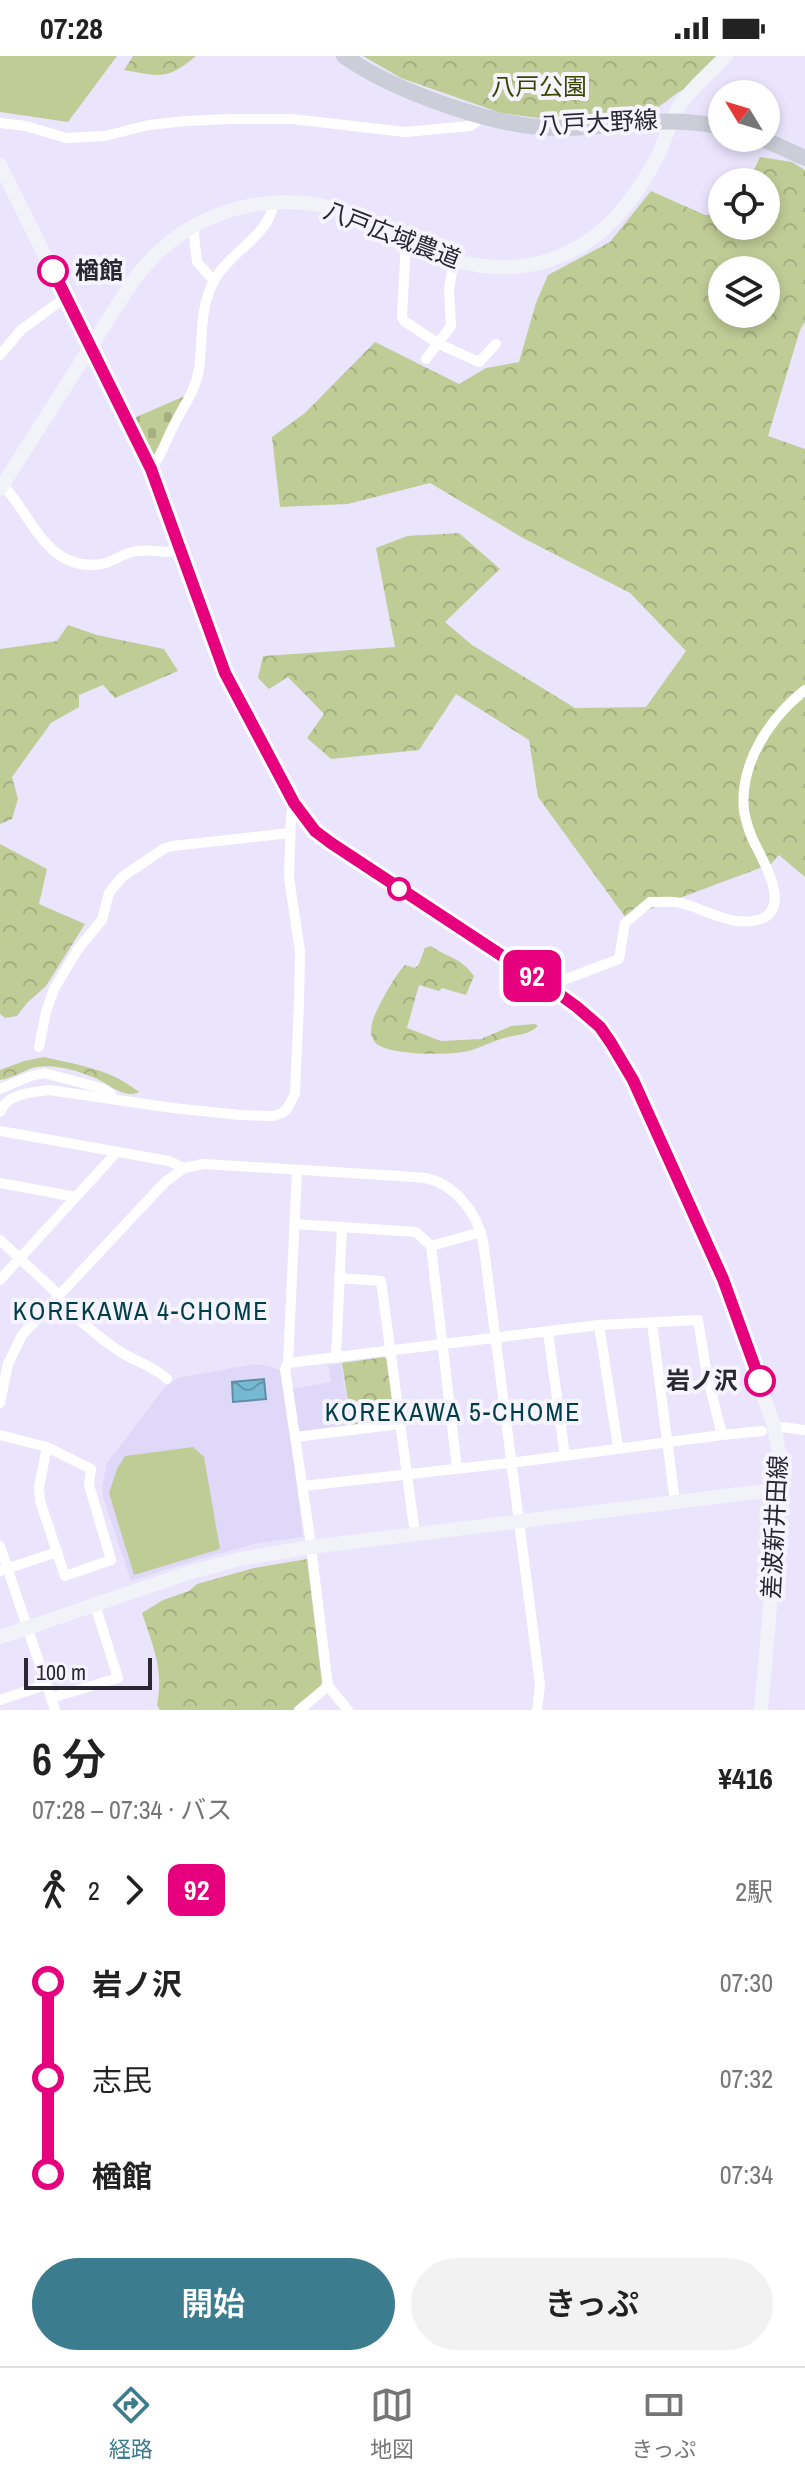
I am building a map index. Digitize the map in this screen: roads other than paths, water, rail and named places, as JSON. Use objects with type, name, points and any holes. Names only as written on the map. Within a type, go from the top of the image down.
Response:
[{"type":"main road","name":"八戸大野線","points":[[344,56],[402,88],[519,126],[559,128],[672,120],[708,125]]},
{"type":"main road","name":"八戸広域農道","points":[[1,485],[134,279],[162,248],[193,226],[233,209],[273,203],[301,203],[334,209],[368,221],[454,261],[481,267],[516,268],[558,258],[586,243],[610,223],[646,174],[686,98],[726,56]]},
{"type":"main road","points":[[780,147],[805,158]]},
{"type":"main road","name":"差波新井田線","points":[[0,165],[151,469],[225,673],[294,803],[315,831],[331,843],[577,1007],[600,1027],[633,1080],[723,1279],[782,1469],[761,1710]]},
{"type":"main road","points":[[0,1637],[188,1573],[240,1559],[311,1547],[781,1489]]},
{"type":"street","points":[[0,123],[26,126],[66,138],[105,136],[149,125],[230,119],[292,119],[405,132],[470,126],[480,115]]},
{"type":"street","points":[[151,469],[196,386],[203,308],[214,281],[232,256],[269,220],[273,203]]},
{"type":"street","points":[[193,226],[197,262],[214,281]]},
{"type":"street","points":[[406,241],[402,317],[439,344],[479,362],[496,344]]},
{"type":"street","points":[[426,359],[451,326],[449,289],[454,261]]},
{"type":"street","points":[[0,355],[21,330],[66,297]]},
{"type":"street","points":[[1,485],[45,543],[71,561],[103,564],[140,550],[181,551]]},
{"type":"street","points":[[548,986],[619,959],[625,923],[650,902],[681,903],[744,921],[761,919],[769,914],[775,899],[773,887],[747,823],[744,807],[748,776],[758,744],[768,727],[786,705],[805,690]]},
{"type":"street","points":[[0,1112],[6,1101],[40,1091],[70,1092],[240,1115],[273,1116],[282,1113],[295,1094],[297,1058],[300,951],[289,878],[294,803]]},
{"type":"street","points":[[39,1047],[54,989],[78,949],[102,920],[109,893],[122,877],[165,848],[290,833]]},
{"type":"street","points":[[0,1089],[44,1073],[101,1088],[113,1099]]},
{"type":"street","points":[[0,1131],[169,1161],[184,1168]]},
{"type":"street","points":[[0,1280],[116,1153]]},
{"type":"street","points":[[1,1396],[15,1345],[165,1182],[184,1168],[204,1164],[399,1176],[434,1181],[453,1192],[463,1201],[481,1232],[540,1685],[537,1710]]},
{"type":"street","points":[[297,1171],[288,1363],[285,1369],[328,1686],[348,1710]]},
{"type":"street","points":[[0,1183],[76,1197]]},
{"type":"street","points":[[295,1224],[416,1232],[431,1246],[457,1468]]},
{"type":"street","points":[[336,1358],[342,1227]]},
{"type":"street","points":[[431,1246],[481,1232]]},
{"type":"street","points":[[0,1240],[20,1257],[80,1322],[117,1350],[160,1372],[167,1379]]},
{"type":"street","points":[[339,1278],[381,1281],[415,1534]]},
{"type":"street","points":[[288,1363],[599,1325],[698,1320],[707,1375],[722,1435]]},
{"type":"street","points":[[652,1323],[675,1502]]},
{"type":"street","points":[[599,1325],[618,1447]]},
{"type":"street","points":[[548,1332],[565,1456]]},
{"type":"street","points":[[295,1437],[399,1424]]},
{"type":"street","points":[[303,1486],[565,1456],[768,1428],[805,1430]]},
{"type":"street","points":[[0,1435],[47,1447],[91,1469],[89,1485],[111,1560],[65,1576],[40,1501],[40,1478],[47,1447]]},
{"type":"street","points":[[0,1546],[4,1570],[55,1710]]},
{"type":"street","points":[[4,1570],[57,1552]]},
{"type":"street","points":[[51,1698],[118,1678],[95,1605]]},
{"type":"street","points":[[0,1700],[45,1685]]},
{"type":"street","points":[[299,1710],[328,1686]]},
{"type":"water","points":[[264,1379],[266,1399],[233,1402],[232,1382]]},
{"type":"place","name":"楢館","points":[[53,271]]},
{"type":"place","name":"岩ノ沢","points":[[760,1381]]},
{"type":"district","name":"KOREKAWA 4-CHOME","points":[[141,1311]]},
{"type":"district","name":"KOREKAWA 5-CHOME","points":[[453,1412]]},
{"type":"park label","name":"八戸公園","points":[[539,87]]}]
